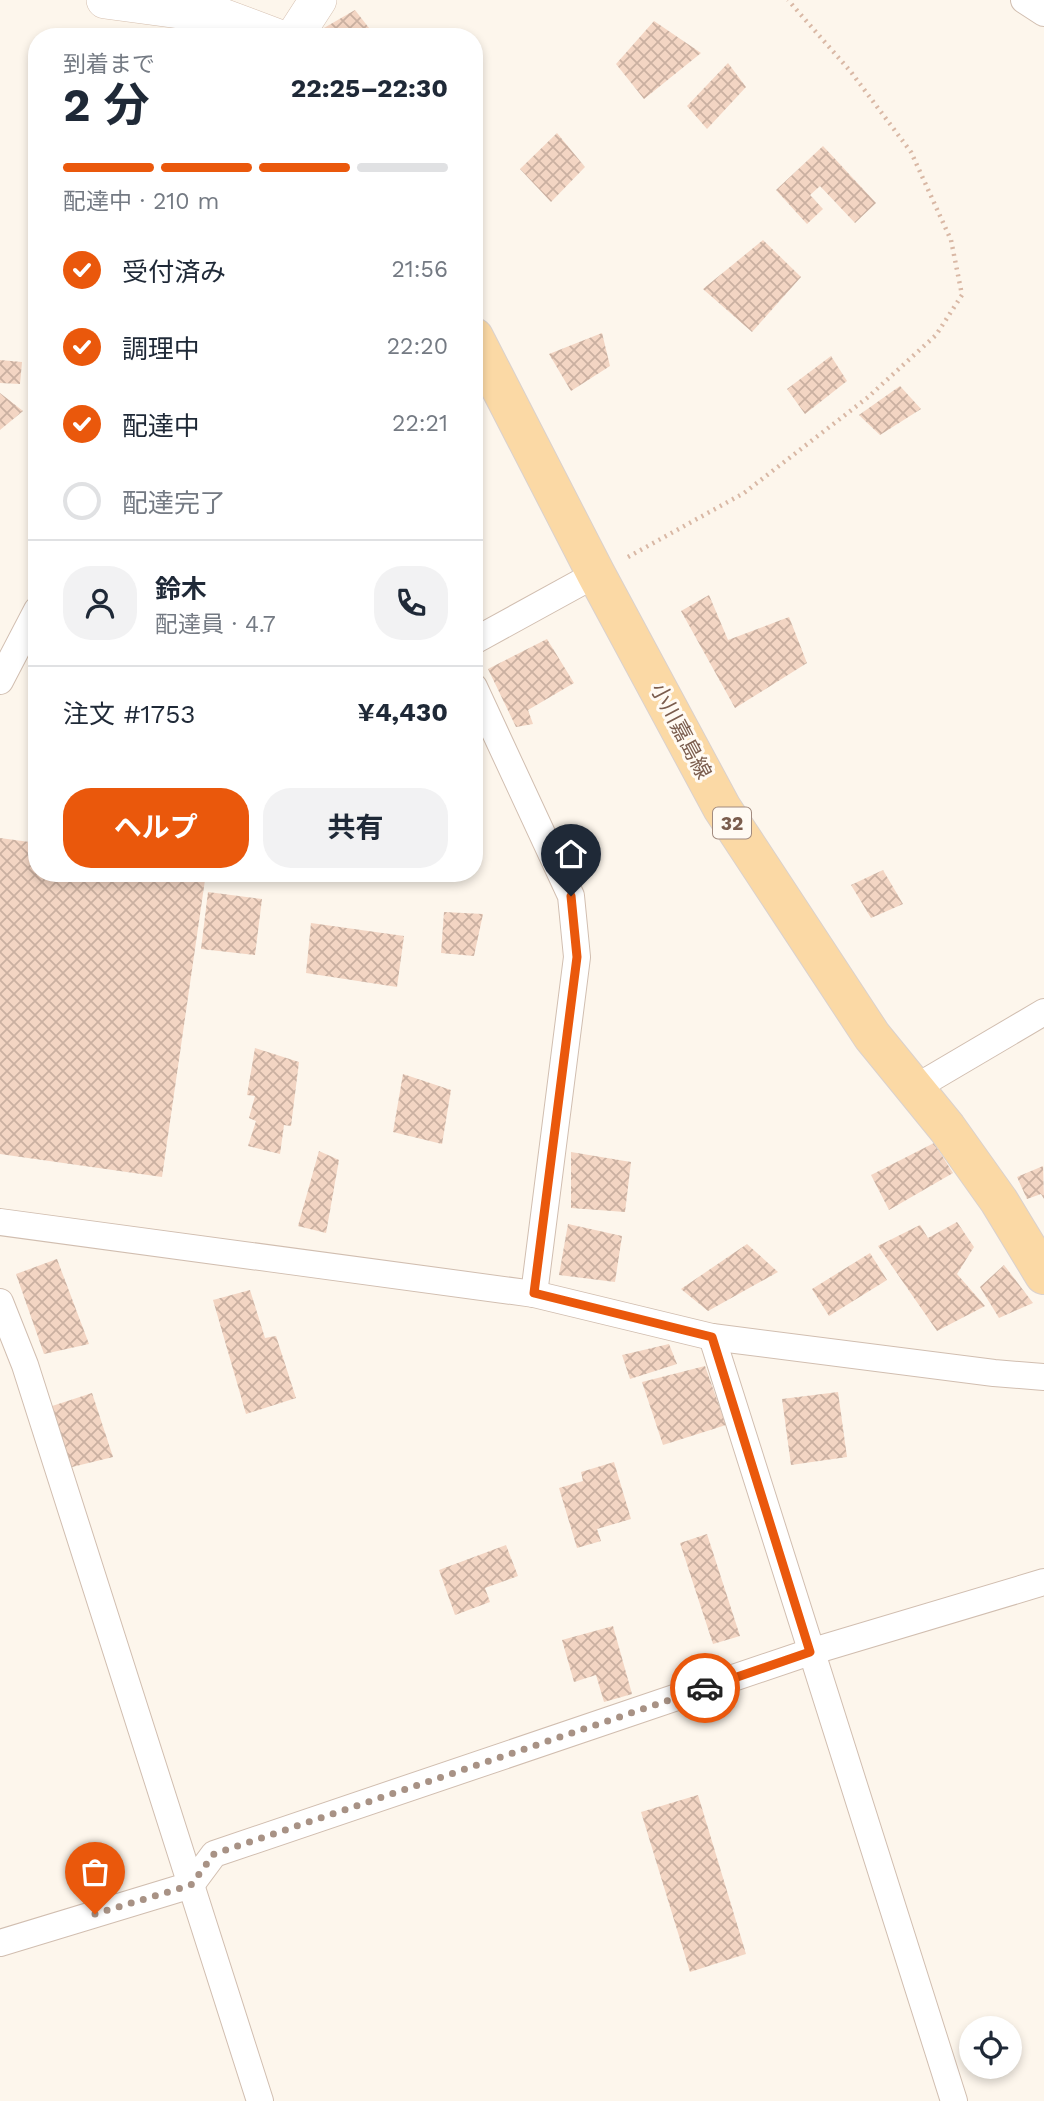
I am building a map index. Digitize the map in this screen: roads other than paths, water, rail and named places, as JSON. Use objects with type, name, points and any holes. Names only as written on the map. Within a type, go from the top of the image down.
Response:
[{"type":"main road","points":[[105,0],[217,15],[252,28]]},
{"type":"main road","points":[[300,28],[318,0]]},
{"type":"main road","name":"小川嘉島線","points":[[483,355],[596,575],[722,808],[872,1036],[947,1128],[999,1201],[1044,1275]]},
{"type":"street","points":[[1024,0],[1044,13]]},
{"type":"street","points":[[483,636],[596,575]]},
{"type":"street","points":[[0,681],[28,627]]},
{"type":"street","points":[[483,706],[571,896],[577,957],[534,1293]]},
{"type":"street","points":[[915,1088],[1044,1012]]},
{"type":"street","points":[[0,1222],[534,1293],[712,1337],[1044,1377]]},
{"type":"street","points":[[0,1302],[25,1365],[260,2101]]},
{"type":"street","points":[[712,1337],[954,2101]]},
{"type":"street","points":[[0,1943],[191,1885],[214,1854],[810,1652],[1044,1582]]}]
